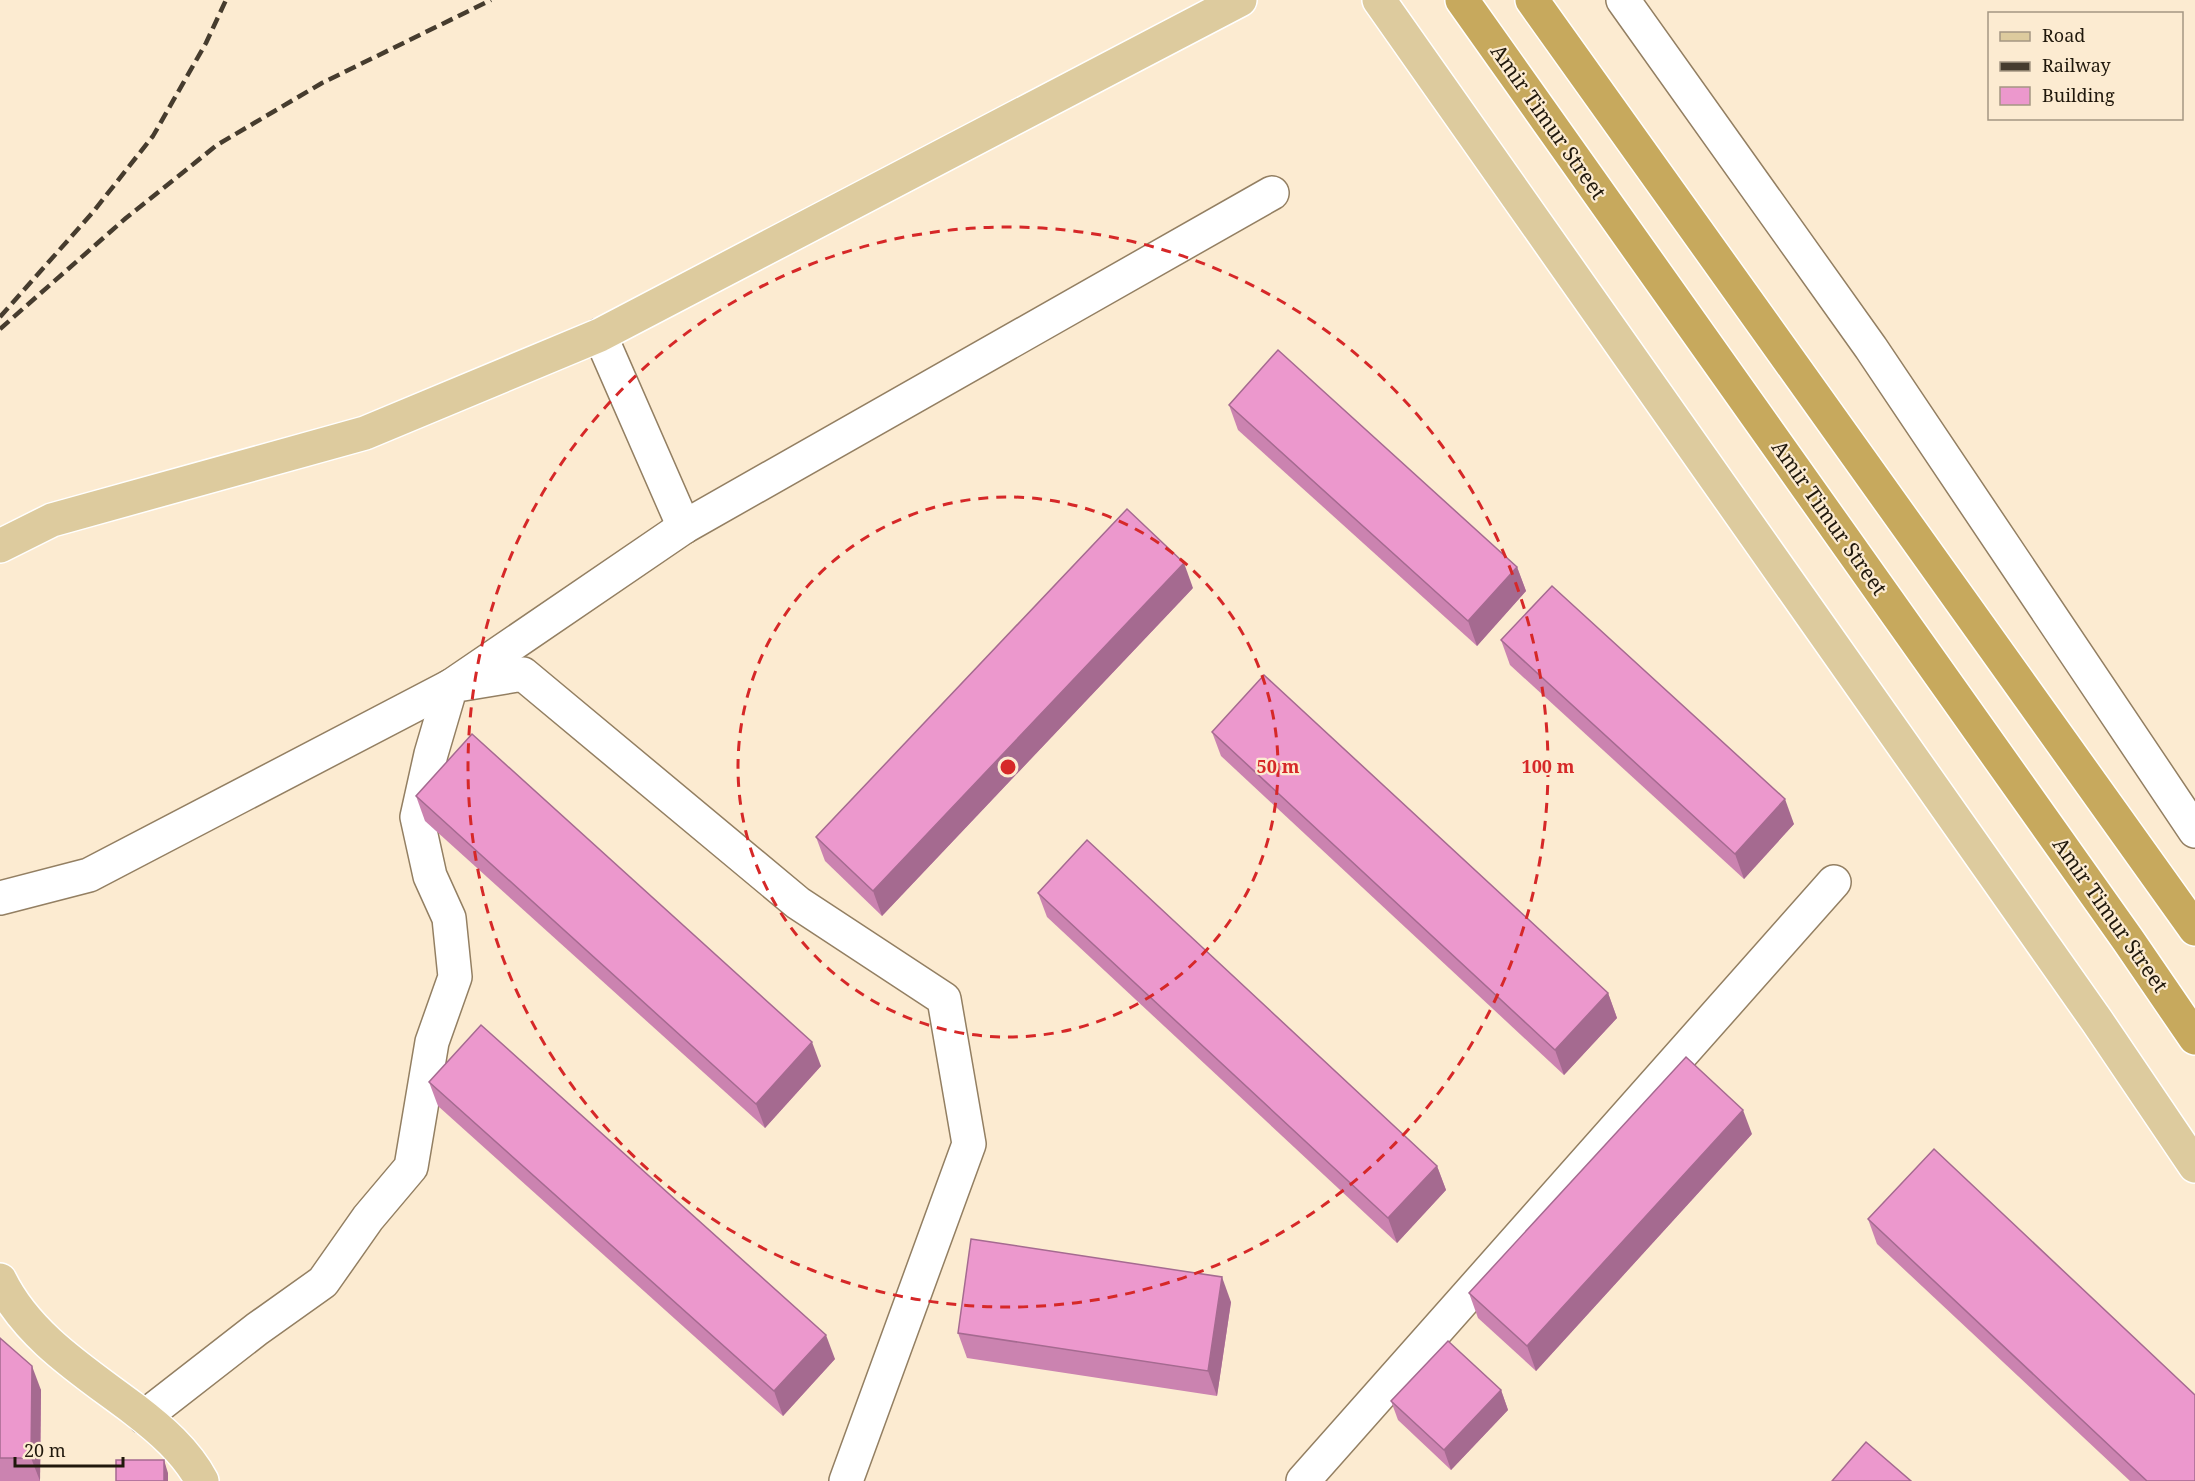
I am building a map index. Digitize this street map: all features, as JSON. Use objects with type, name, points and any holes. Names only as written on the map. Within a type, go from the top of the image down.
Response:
[{"type":"highway","name":"Amir Timur Street","points":[[1462,0],[2128,940],[2195,1038]]},
{"type":"highway","points":[[1532,0],[2195,929]]},
{"type":"main road","points":[[0,546],[52,520],[365,433],[600,335],[1240,0]]},
{"type":"main road","points":[[1379,0],[2097,1022],[2195,1166]]},
{"type":"main road","points":[[0,1280],[15,1306],[33,1328],[53,1347],[165,1434],[196,1469],[202,1481]]},
{"type":"street","points":[[1623,0],[1870,348],[2195,831]]},
{"type":"street","points":[[0,898],[89,875],[451,687],[684,527],[1272,193]]},
{"type":"street","points":[[600,335],[684,527]]},
{"type":"street","points":[[451,687],[523,674],[798,903],[944,999],[969,1144],[846,1481]]},
{"type":"street","points":[[144,1417],[257,1329],[323,1282],[368,1218],[411,1167],[432,1042],[455,977],[449,918],[430,876],[417,817],[431,754],[451,687]]},
{"type":"street","points":[[1303,1481],[1834,882]]},
{"type":"building","points":[[1278,350],[1517,567],[1468,621],[1229,405]]},
{"type":"building","points":[[1127,509],[1184,563],[873,891],[816,837]]},
{"type":"building","points":[[1552,586],[1785,799],[1735,854],[1501,640]]},
{"type":"building","points":[[1264,675],[1608,993],[1555,1050],[1212,732]]},
{"type":"building","points":[[472,734],[812,1042],[756,1104],[416,796]]},
{"type":"building","points":[[1087,840],[1437,1166],[1388,1218],[1038,893]]},
{"type":"building","points":[[481,1025],[826,1335],[774,1391],[429,1082]]},
{"type":"building","points":[[1686,1057],[1743,1110],[1527,1346],[1469,1293]]},
{"type":"building","points":[[1934,1149],[2195,1395],[2195,1481],[2147,1481],[1868,1219]]},
{"type":"building","points":[[971,1239],[1222,1277],[1208,1371],[958,1333]]},
{"type":"building","points":[[0,1338],[32,1366],[31,1458],[0,1458]]},
{"type":"building","points":[[1448,1341],[1501,1390],[1444,1450],[1391,1401]]},
{"type":"building","points":[[1866,1442],[1911,1481],[1832,1481]]},
{"type":"building","points":[[116,1460],[164,1460],[164,1481],[116,1481]]},
{"type":"railway","points":[[0,317],[93,212],[153,136],[206,43],[226,0]]},
{"type":"railway","points":[[0,329],[126,218],[217,145],[322,83],[491,0]]}]
